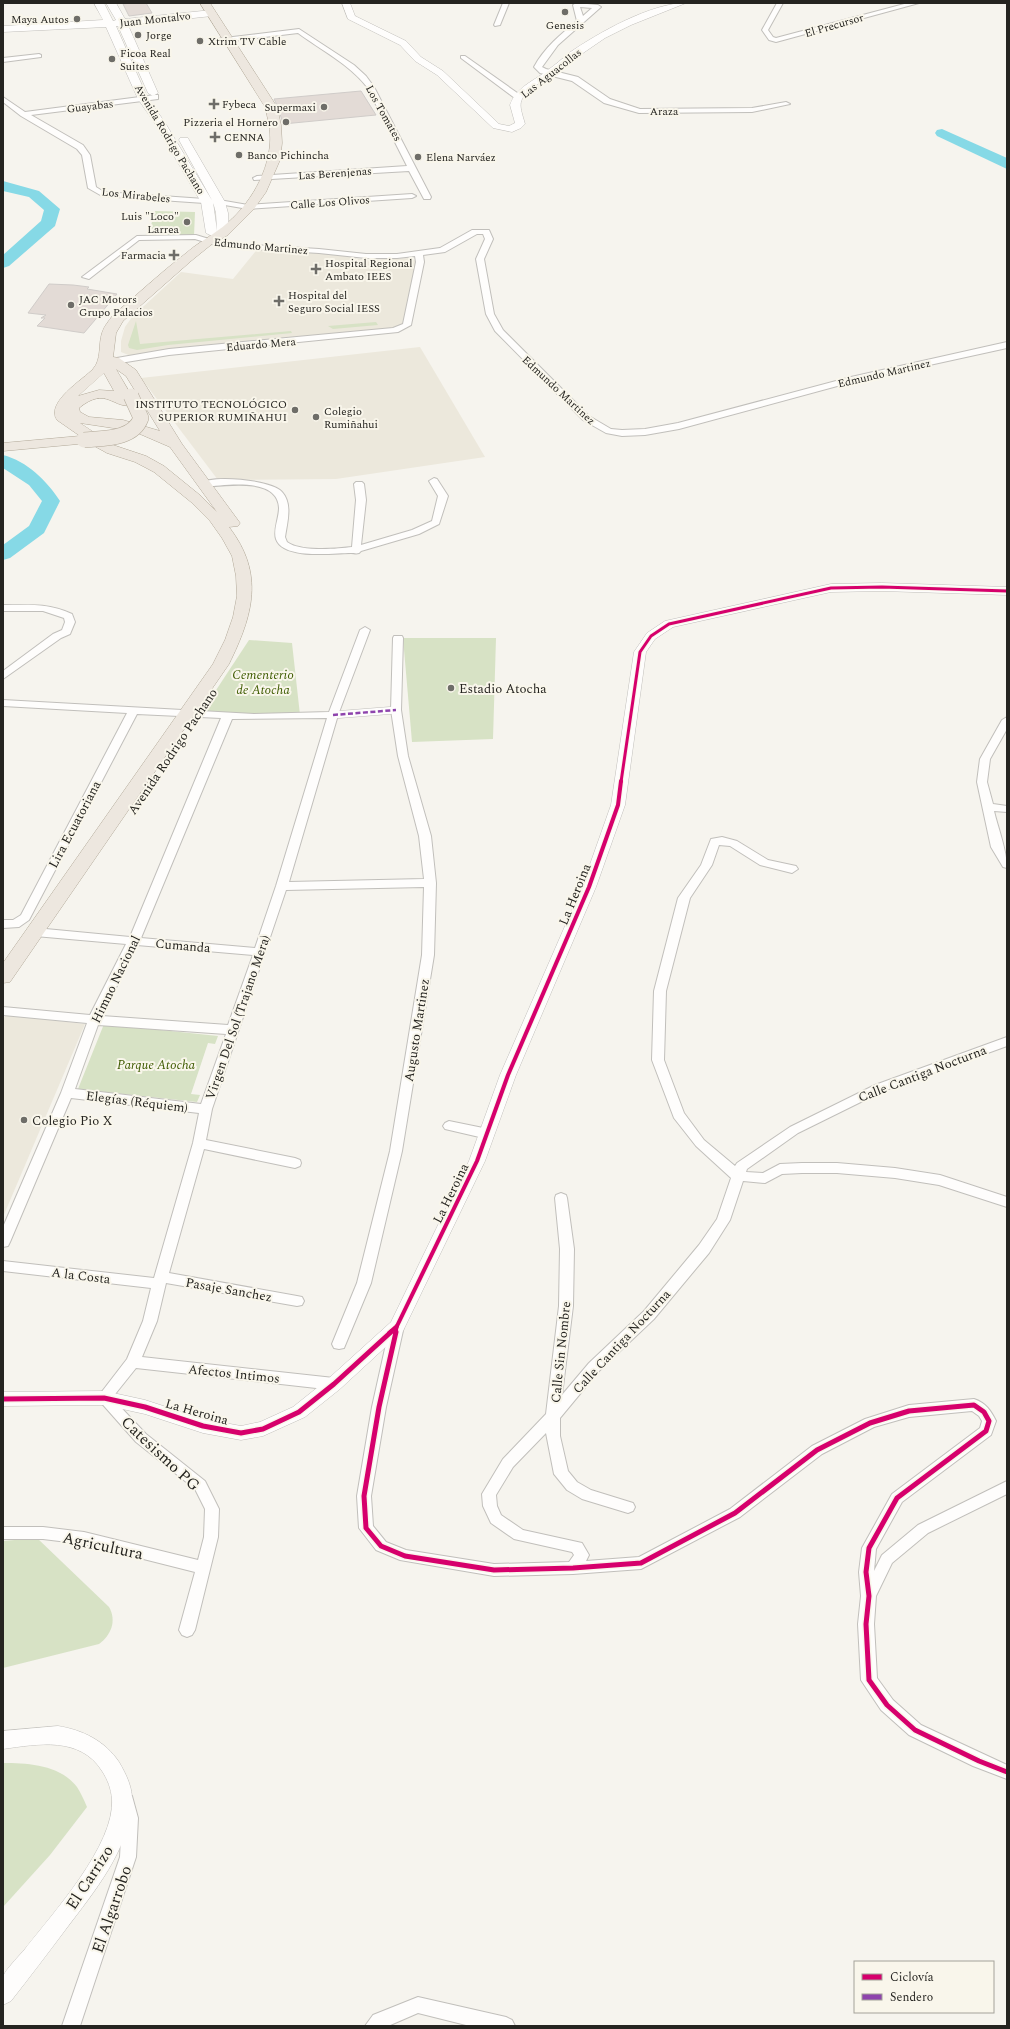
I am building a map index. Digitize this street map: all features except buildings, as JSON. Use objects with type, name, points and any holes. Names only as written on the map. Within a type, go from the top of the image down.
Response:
[{"type":"main road","name":"Avenida Rodrigo Pachano","points":[[99,3],[143,99],[159,121],[207,202],[216,233]]},
{"type":"main road","name":"Avenida Rodrigo Pachano","points":[[111,3],[121,21],[155,97],[171,119],[159,121]]},
{"type":"main road","name":"Juan Montalvo","points":[[3,29],[80,24],[108,25],[121,21],[203,9]]},
{"type":"main road","points":[[122,436],[134,430],[141,419],[140,413],[116,383],[110,361],[114,335],[127,312],[149,289],[216,233],[243,206],[262,178],[264,161],[272,144],[264,113],[266,108],[203,9]]},
{"type":"main road","points":[[80,24],[100,29],[108,25]]},
{"type":"main road","name":"Avenida Rodrigo Pachano","points":[[179,132],[198,162],[219,202],[216,233]]},
{"type":"main road","points":[[185,164],[198,162]]},
{"type":"main road","name":"Avenida Rodrigo Pachano","points":[[3,994],[41,932],[236,654],[246,634],[252,614],[255,595],[255,576],[250,555],[241,535],[176,445],[131,373],[110,361]]},
{"type":"main road","points":[[110,361],[66,400],[61,410],[62,417],[108,448],[145,461],[176,481],[207,509]]},
{"type":"main road","points":[[130,399],[102,393],[79,400],[72,407],[73,414],[81,420],[113,423],[144,429],[156,433],[176,445]]},
{"type":"main road","points":[[84,440],[120,433],[131,427],[136,419],[134,408],[130,399]]},
{"type":"main road","points":[[3,447],[122,436],[156,441],[168,449],[188,475],[207,509]]},
{"type":"main road","name":"Avenida Rodrigo Pachano","points":[[194,712],[238,631],[244,598],[245,571],[242,560],[235,544],[207,509]]},
{"type":"main road","name":"Avenida Rodrigo Pachano","points":[[3,977],[41,932]]},
{"type":"street","name":"Las Aguacollas","points":[[346,3],[351,16],[364,25],[403,44],[418,59],[440,73],[496,126],[508,129],[520,125],[515,105],[519,97],[530,86],[551,72],[577,51],[609,32],[645,16],[682,3]]},
{"type":"street","points":[[497,25],[506,3]]},
{"type":"street","name":"El Precursor","points":[[780,3],[765,30],[771,39],[776,40],[916,3]]},
{"type":"street","points":[[551,72],[543,71],[538,68],[542,58],[581,22]]},
{"type":"street","name":"Los Tomates","points":[[222,40],[300,32],[336,56],[363,78],[370,87],[427,197]]},
{"type":"street","points":[[3,60],[39,56]]},
{"type":"street","points":[[463,57],[519,97]]},
{"type":"street","name":"Araza","points":[[551,72],[576,79],[602,99],[613,104],[639,111],[752,110],[786,104]]},
{"type":"street","name":"Guayabas","points":[[24,114],[155,97]]},
{"type":"street","name":"Los Mirabeles","points":[[3,99],[24,114],[75,143],[84,151],[92,188],[97,192],[107,195],[219,202]]},
{"type":"street","name":"Las Berenjenas","points":[[262,178],[413,168]]},
{"type":"street","name":"Calle Los Olivos","points":[[219,202],[243,206],[412,196]]},
{"type":"street","name":"Edmundo Martinez","points":[[86,277],[134,238],[196,237],[216,233],[221,245],[319,251],[366,256],[398,256],[442,250],[469,235],[481,231],[486,232],[489,239],[480,259],[490,314],[499,331],[586,418],[609,431],[622,433],[645,432],[679,426],[851,380],[1007,345]]},
{"type":"street","name":"Eduardo Mera","points":[[110,361],[169,352],[395,330],[407,325],[420,262],[419,254]]},
{"type":"street","points":[[205,484],[257,483],[270,487],[281,495],[284,504],[280,537],[281,542],[287,547],[324,553],[356,551],[425,529],[436,522],[442,496],[434,481]]},
{"type":"street","points":[[356,551],[362,500],[359,484]]},
{"type":"street","name":"La Heroina","points":[[3,1399],[104,1398],[145,1407],[203,1426],[241,1433],[263,1429],[299,1412],[334,1384],[397,1326],[488,1134],[508,1075],[589,887],[618,806],[633,691],[640,652],[651,636],[669,624],[831,588],[882,587],[1007,591]]},
{"type":"street","points":[[3,608],[39,606],[56,610],[68,616],[70,622],[66,632],[57,636],[3,675]]},
{"type":"street","name":"Virgen Del Sol (Trajano Mera)","points":[[104,1398],[133,1362],[150,1320],[199,1143],[206,1109],[282,886],[333,715],[365,630]]},
{"type":"street","name":"Augusto Martinez","points":[[339,1344],[364,1283],[396,1151],[428,955],[430,883],[424,836],[403,756],[396,710],[398,638]]},
{"type":"street","points":[[3,703],[280,717],[396,710]]},
{"type":"street","name":"Lira Ecuatoriana","points":[[3,924],[16,924],[25,916],[134,710]]},
{"type":"street","name":"Himno Nacional","points":[[3,1242],[67,1093],[94,1020],[134,940],[228,715]]},
{"type":"street","points":[[1007,720],[985,759],[982,782],[997,848],[1007,864]]},
{"type":"street","points":[[988,807],[1007,809]]},
{"type":"street","points":[[792,869],[761,861],[734,843],[722,840],[715,842],[706,865],[684,898],[660,991],[658,1060],[678,1115],[700,1143],[738,1176],[765,1178],[780,1169],[787,1168],[837,1168],[894,1173],[940,1180],[1007,1202]]},
{"type":"street","points":[[282,886],[430,883]]},
{"type":"street","name":"Cumanda","points":[[41,932],[259,952]]},
{"type":"street","points":[[3,1011],[94,1020],[233,1030]]},
{"type":"street","name":"Calle Cantiga Nocturna","points":[[573,1568],[582,1555],[577,1547],[519,1535],[496,1519],[490,1506],[489,1494],[508,1463],[553,1416],[594,1367],[650,1315],[704,1249],[722,1220],[742,1166],[794,1130],[879,1088],[1007,1041]]},
{"type":"street","name":"Elegías (Réquiem)","points":[[67,1093],[206,1109]]},
{"type":"street","points":[[449,1126],[488,1134]]},
{"type":"street","points":[[199,1143],[295,1164]]},
{"type":"street","name":"Calle Sin Nombre","points":[[561,1198],[567,1249],[566,1306],[553,1416],[553,1436],[561,1474],[572,1486],[587,1495],[628,1507]]},
{"type":"street","name":"A la Costa","points":[[3,1266],[160,1281]]},
{"type":"street","name":"Pasaje Sanchez","points":[[160,1281],[297,1301]]},
{"type":"street","points":[[397,1326],[379,1407],[364,1496],[366,1528],[381,1546],[413,1557],[494,1570],[573,1568],[641,1563],[735,1513],[817,1450],[870,1423],[909,1411],[974,1405],[984,1412],[989,1421],[986,1431],[896,1498],[869,1548],[866,1572],[869,1596],[866,1624],[869,1680],[887,1705],[915,1730],[979,1761],[1007,1772]]},
{"type":"street","name":"Afectos Intimos","points":[[133,1362],[334,1384]]},
{"type":"street","name":"Catesismo PG","points":[[104,1398],[141,1438],[200,1484],[212,1509],[211,1537],[202,1567],[187,1630]]},
{"type":"street","points":[[869,1596],[887,1559],[923,1529],[1007,1487]]},
{"type":"street","name":"Agricultura","points":[[3,1534],[43,1533],[84,1538],[202,1567]]},
{"type":"street","name":"El Carrizo","points":[[3,1740],[50,1734],[68,1735],[87,1743],[98,1752],[112,1766],[121,1781],[122,1788],[121,1813],[117,1830],[94,1875],[3,1994]]},
{"type":"street","name":"El Algarrobo","points":[[71,2026],[128,1856],[130,1818],[122,1788]]},
{"type":"street","points":[[374,2026],[379,2021],[418,2005],[506,2026]]},
{"type":"shaded area","name":"Hospital del Seguro Social IESS","points":[[259,247],[320,251],[365,260],[410,258],[416,261],[416,270],[405,324],[394,330],[131,356],[121,352],[121,341],[125,327],[132,317],[181,272],[233,279]]},
{"type":"shaded area","name":"Colegio Rumiñahui","points":[[420,347],[485,457],[336,479],[218,480],[141,378]]},
{"type":"shaded area","name":"Colegio Pio X","points":[[6,1015],[85,1024],[3,1217],[3,1019]]},
{"type":"green space","points":[[155,211],[195,212],[194,236],[148,236]]},
{"type":"green space","points":[[136,321],[140,344],[291,331],[292,333],[168,345],[137,350],[129,348],[128,345]]},
{"type":"green space","points":[[376,322],[378,325],[333,329],[328,326]]},
{"type":"green space","name":"Estadio Atocha","points":[[403,638],[496,638],[493,739],[412,742]]},
{"type":"green space","name":"Cementerio de Atocha","points":[[249,640],[292,643],[300,715],[201,713]]},
{"type":"green space","name":"Parque Atocha","points":[[104,1024],[218,1036],[215,1044],[208,1043],[191,1094],[200,1095],[197,1102],[78,1089]]},
{"type":"green space","points":[[37,1538],[109,1607],[113,1622],[112,1627],[107,1636],[99,1644],[3,1668],[3,1541]]},
{"type":"green space","points":[[3,1763],[33,1765],[62,1774],[77,1787],[87,1807],[50,1855],[3,1907]]},
{"type":"waterway","points":[[942,133],[1007,164]]},
{"type":"waterway","points":[[3,186],[34,194],[52,209],[49,223],[3,263]]},
{"type":"waterway","points":[[3,460],[36,481],[51,501],[37,529],[3,554]]},
{"type":"marked path","points":[[333,715],[396,710]]},
{"type":"cycle path","points":[[3,1399],[104,1398],[145,1407],[203,1426],[241,1433],[263,1429],[299,1412],[334,1384],[397,1326],[477,1161],[508,1075],[589,887],[618,805],[633,691],[640,652],[651,636],[669,624],[831,588],[882,587],[1007,591]]},
{"type":"cycle path","points":[[397,1326],[379,1407],[364,1496],[366,1528],[381,1546],[405,1556],[494,1570],[573,1568],[641,1563],[735,1513],[817,1450],[870,1423],[909,1411],[974,1405],[984,1412],[989,1421],[986,1431],[897,1498],[869,1548],[866,1572],[869,1596],[866,1624],[869,1680],[887,1705],[915,1730],[979,1761],[1007,1772]]},
{"type":"place","name":"Genesis","points":[[565,12]]},
{"type":"place","name":"Maya Autos","points":[[77,19]]},
{"type":"place","name":"Jorge","points":[[138,35]]},
{"type":"place","name":"Xtrim TV Cable","points":[[200,41]]},
{"type":"place","name":"Ficoa Real Suites","points":[[112,59]]},
{"type":"place","name":"Fybeca","points":[[214,104]]},
{"type":"place","name":"Supermaxi","points":[[324,107]]},
{"type":"place","name":"Pizzeria el Hornero","points":[[286,122]]},
{"type":"place","name":"CENNA","points":[[215,137]]},
{"type":"place","name":"Banco Pichincha","points":[[239,155]]},
{"type":"place","name":"Elena Narváez","points":[[418,157]]},
{"type":"place","name":"Luis \"Loco\" Larrea","points":[[187,222]]},
{"type":"place","name":"Farmacia","points":[[174,255]]},
{"type":"place","name":"Hospital Regional Ambato IEES","points":[[316,269]]},
{"type":"place","name":"Hospital del Seguro Social IESS","points":[[279,301]]},
{"type":"place","name":"JAC Motors Grupo Palacios","points":[[71,305]]},
{"type":"place","name":"INSTITUTO TECNOLÓGICO SUPERIOR RUMIÑAHUI","points":[[295,410]]},
{"type":"place","name":"Colegio Rumiñahui","points":[[316,417]]},
{"type":"place","name":"Estadio Atocha","points":[[451,688]]},
{"type":"place","name":"Colegio Pio X","points":[[24,1120]]}]
